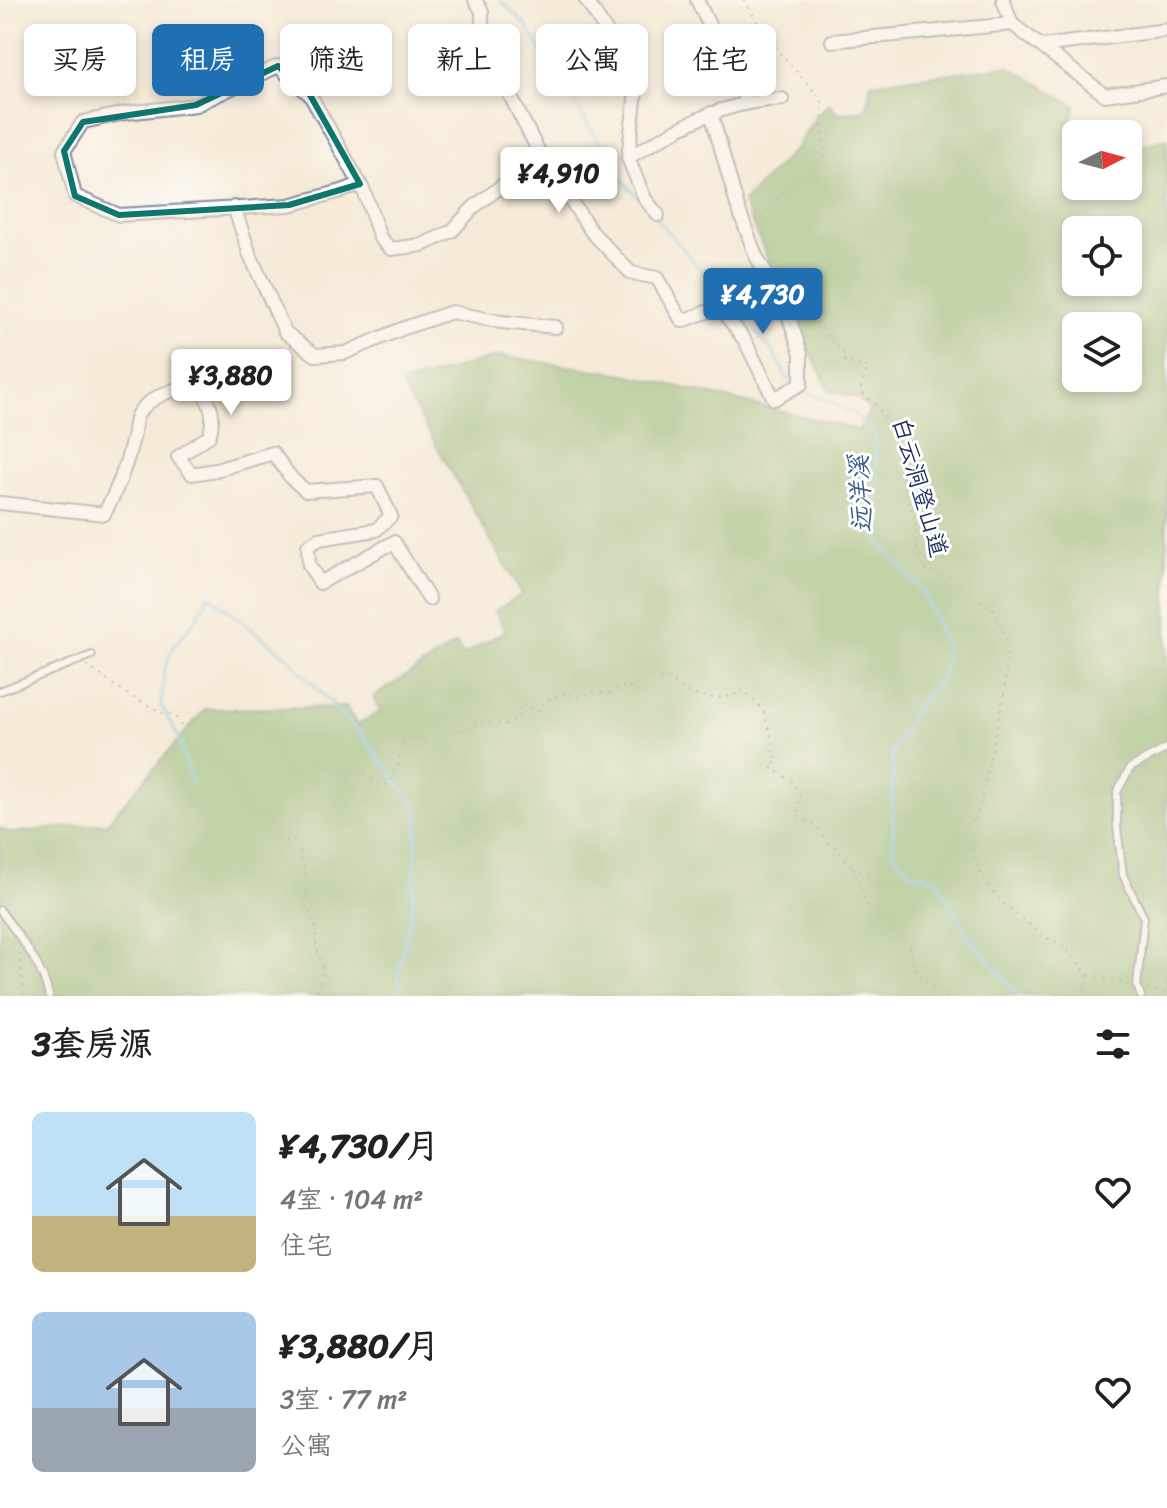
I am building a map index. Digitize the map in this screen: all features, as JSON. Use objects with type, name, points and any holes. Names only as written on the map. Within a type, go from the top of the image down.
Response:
[{"type":"street","points":[[475,0],[482,11],[482,41],[541,156],[591,231],[631,273],[657,278],[682,321],[720,307],[745,341],[774,399],[801,384],[801,354],[787,311],[756,256],[737,205],[711,113]]},
{"type":"street","points":[[586,0],[637,83],[628,158],[645,199],[658,215]]},
{"type":"street","points":[[697,0],[747,103]]},
{"type":"street","points":[[1003,0],[1012,24],[1105,95],[1167,86]]},
{"type":"street","points":[[832,41],[1012,24]]},
{"type":"street","points":[[1042,46],[1167,30]]},
{"type":"street","points":[[360,184],[289,205],[119,215],[75,196],[64,151],[83,122],[125,113],[196,105],[278,66],[310,95],[360,184],[380,238],[391,249],[422,245],[452,231],[474,207],[541,156]]},
{"type":"street","points":[[628,158],[699,116],[747,103],[782,99]]},
{"type":"street","points":[[234,207],[250,255],[285,332],[315,355],[345,353],[452,312],[501,322],[556,327]]},
{"type":"street","points":[[0,503],[104,514],[116,492],[134,438],[136,415],[147,403],[186,385],[199,386],[211,403],[214,421],[209,436],[178,457],[192,474],[273,453],[292,479],[306,491],[377,486],[391,516],[376,530],[319,539],[308,546],[309,565],[320,583],[394,542],[429,599]]},
{"type":"lane","points":[[0,691],[92,655]]},
{"type":"lane","points":[[1141,996],[1137,986],[1144,918],[1123,875],[1117,827],[1117,792],[1130,768],[1167,748]]},
{"type":"lane","points":[[0,910],[37,962],[49,996]]},
{"type":"path","name":"白云洞登山道","points":[[744,0],[766,37],[822,100],[826,154],[813,171],[803,175],[781,195],[762,218],[763,229],[783,277],[823,334],[845,355],[845,363],[868,367],[860,391],[878,407],[894,438],[915,518],[917,546],[924,569],[952,578],[963,591],[993,608],[1008,642],[1004,694],[970,841],[981,875],[1002,903],[1045,937],[1064,946],[1088,974]]},
{"type":"path","points":[[73,661],[80,666],[89,666],[111,685],[158,711],[173,714],[181,722],[190,750],[200,753],[209,751],[210,738],[217,742],[219,762],[227,766],[245,787],[251,807],[269,814],[278,830],[279,842],[295,839],[300,845],[300,862],[306,871],[308,889],[306,907],[316,926],[316,945],[324,972],[318,989],[321,996]]},
{"type":"path","points":[[212,735],[207,729],[214,722],[232,728],[259,727],[266,731],[271,741],[279,744],[297,768],[322,765],[338,775],[366,775],[379,784],[388,785],[398,764],[401,743],[410,738],[426,742],[442,732],[473,729],[477,722],[507,724],[521,714],[520,704],[538,711],[549,699],[566,692],[574,697],[595,692],[613,693],[620,686],[628,689],[635,683],[662,679],[671,680],[678,689],[707,697],[729,699],[744,690],[763,710],[774,745],[772,753],[778,760],[770,767],[793,782],[801,798],[796,814],[817,827],[853,867],[871,914],[881,922],[890,923],[897,937],[910,947],[912,960],[922,979],[947,996]]},
{"type":"path","points":[[853,867],[882,883],[925,884],[940,874],[947,854],[967,825],[977,818]]},
{"type":"path","points":[[19,949],[24,996]]},
{"type":"path","points":[[1084,996],[1088,974],[1167,994]]},
{"type":"highlighted area","points":[[278,66],[310,95],[360,184],[289,205],[119,215],[75,196],[64,151],[83,122],[196,105]]},
{"type":"green space","points":[[1008,66],[1076,106],[1071,120],[1062,120],[1062,200],[1142,200],[1142,145],[1167,139],[1167,996],[0,996],[0,828],[11,833],[107,823],[205,709],[346,707],[357,725],[380,712],[373,697],[456,644],[463,655],[505,631],[495,611],[522,594],[401,384],[499,356],[625,374],[859,430],[870,410],[856,398],[830,391],[797,327],[800,313],[773,271],[743,202],[796,148],[816,116],[829,103],[838,114],[866,110],[871,83]]},
{"type":"waterway","name":"远洋溪","points":[[500,0],[526,25],[623,181],[639,198]]},
{"type":"waterway","name":"远洋溪","points":[[657,219],[773,352],[790,383]]},
{"type":"waterway","name":"远洋溪","points":[[799,389],[852,412],[875,433],[878,541],[923,591],[947,648],[942,677],[920,702],[892,751],[894,855],[914,874],[936,878],[968,936],[1019,996]]},
{"type":"waterway","points":[[192,782],[177,735],[161,705],[164,670],[173,647],[197,618],[209,595],[287,657],[361,734],[418,809],[413,903],[398,976],[403,996]]}]
